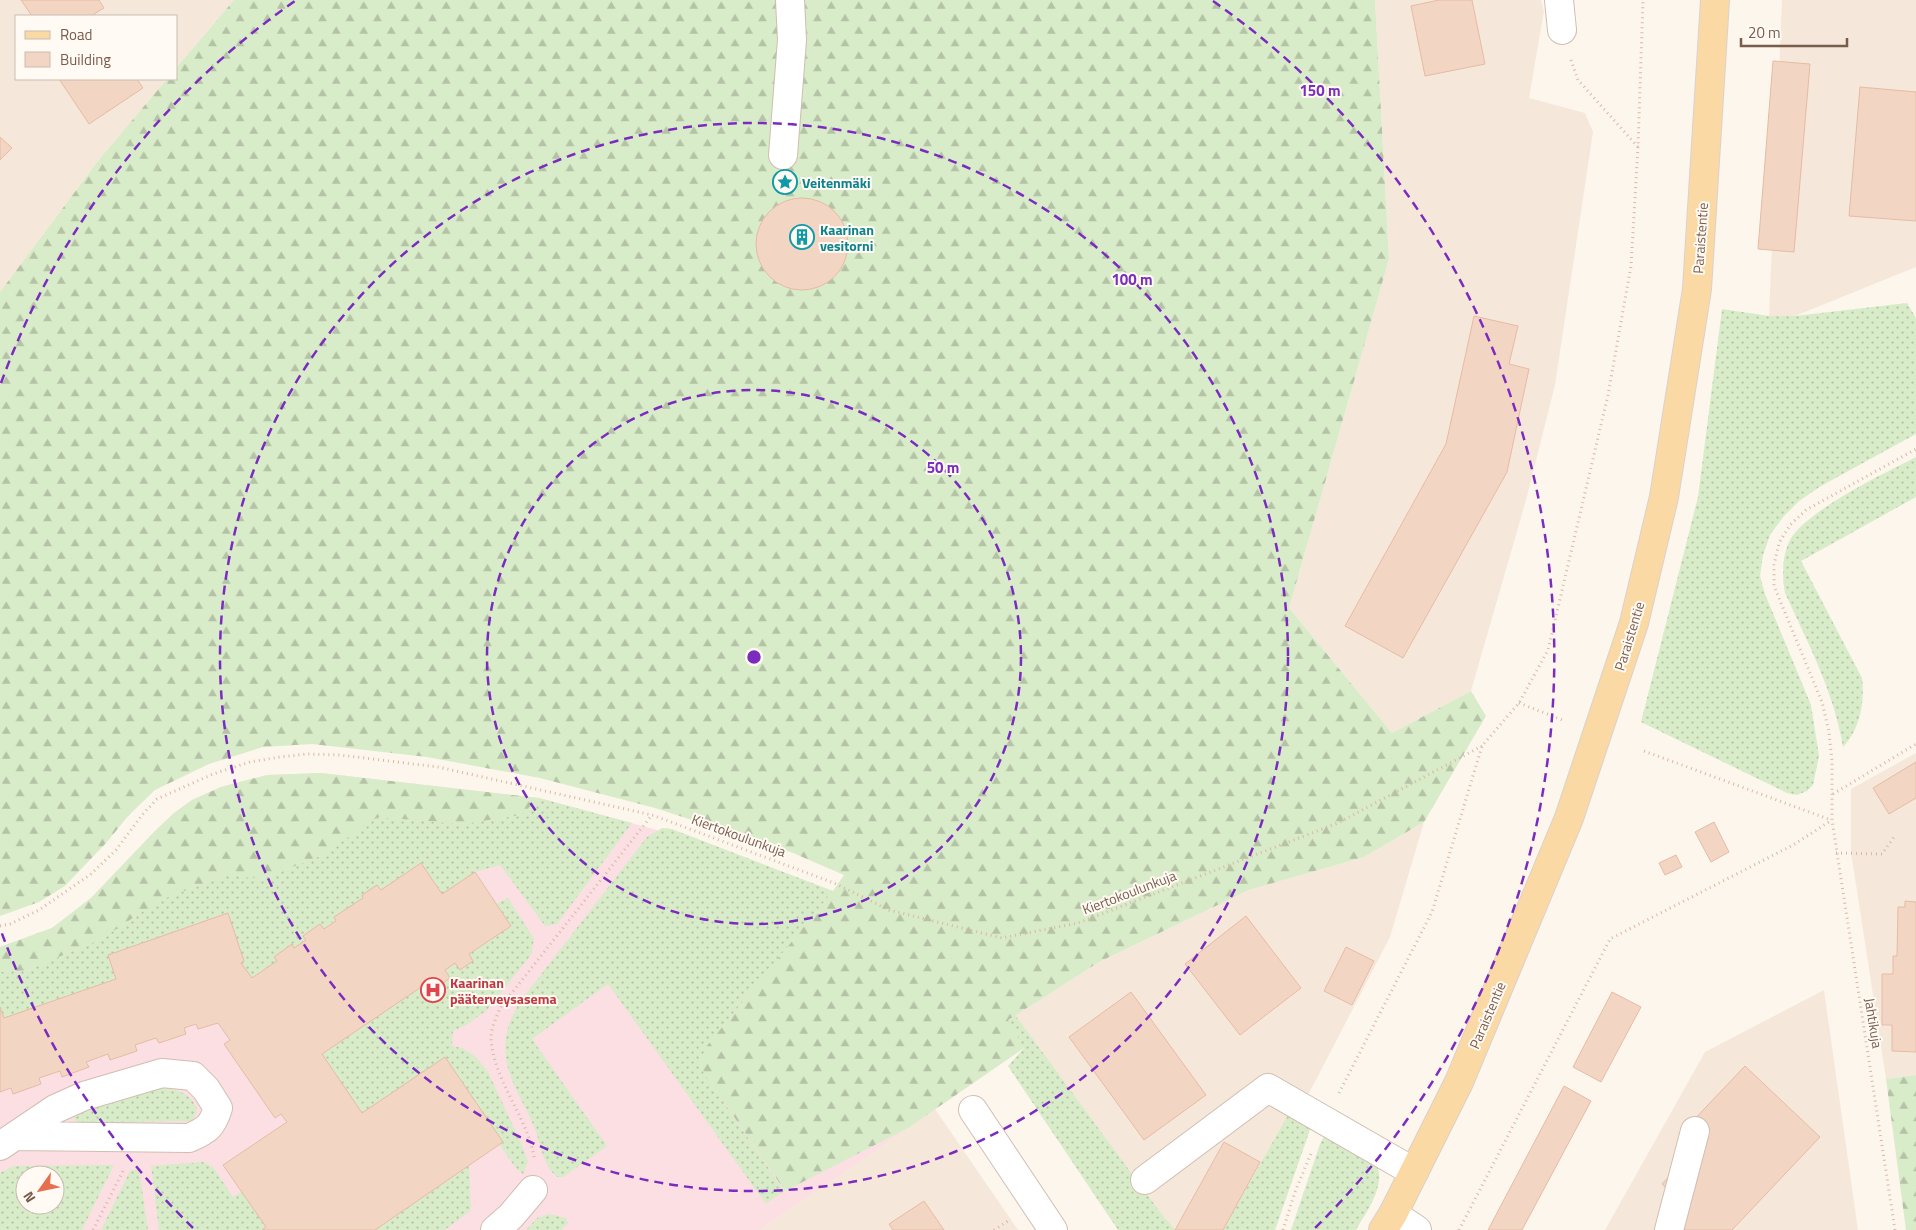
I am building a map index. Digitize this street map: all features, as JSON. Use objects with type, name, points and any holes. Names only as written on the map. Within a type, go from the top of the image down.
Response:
[{"type":"main road","name":"Paraistentie","points":[[1388,1222],[1459,1082],[1569,818],[1634,623],[1664,497],[1697,289],[1715,0]]},
{"type":"street","points":[[783,155],[792,40],[790,0]]},
{"type":"street","points":[[1559,0],[1562,30]]},
{"type":"street","points":[[162,1073],[193,1076],[206,1089],[218,1108],[214,1121],[206,1131],[190,1138],[9,1141],[55,1109],[84,1096],[162,1073]]},
{"type":"street","points":[[1145,1180],[1268,1088],[1414,1172]]},
{"type":"street","points":[[973,1110],[1053,1230]]},
{"type":"street","points":[[1670,1230],[1695,1131]]},
{"type":"street","points":[[495,1230],[533,1190]]},
{"type":"street","points":[[1388,1222],[1417,1230]]},
{"type":"path","points":[[1282,1230],[1295,1192],[1325,1120],[1432,912],[1482,746],[1519,703],[1548,650],[1608,395],[1631,266],[1638,147],[1643,0]]},
{"type":"path","points":[[1562,30],[1578,80],[1638,147]]},
{"type":"path","name":"Jahtikuja","points":[[1895,1230],[1836,853],[1832,820],[1832,761],[1829,732],[1822,702],[1774,586],[1774,565],[1779,543],[1790,525],[1806,510],[1916,449]]},
{"type":"path","points":[[1519,703],[1565,721]]},
{"type":"path","points":[[1832,794],[1916,744]]},
{"type":"path","name":"Kiertokoulunkuja","points":[[0,926],[10,924],[39,910],[91,874],[116,850],[142,815],[157,799],[213,774],[250,762],[273,758],[307,754],[340,755],[438,767],[652,815],[834,883],[889,910],[1002,938],[1078,923],[1338,823],[1482,746]]},
{"type":"path","points":[[1644,751],[1832,820]]},
{"type":"path","points":[[533,1190],[537,1174],[533,1152],[512,1099],[496,1066],[491,1036],[500,1008],[652,815]]},
{"type":"path","points":[[1459,1230],[1610,939],[1793,845],[1832,820]]},
{"type":"path","points":[[1836,853],[1882,854],[1894,837]]},
{"type":"path","points":[[93,1230],[140,1138]]},
{"type":"shaded area","points":[[0,0],[234,0],[178,66],[178,15],[15,15],[15,80],[166,80],[101,157],[0,292]]},
{"type":"shaded area","points":[[1375,0],[1541,0],[1544,11],[1529,98],[1585,113],[1593,132],[1555,385],[1526,500],[1471,691],[1392,733],[1289,608],[1389,259]]},
{"type":"shaded area","points":[[1782,0],[1916,0],[1916,267],[1795,316],[1769,316]]},
{"type":"shaded area","points":[[1916,753],[1916,1075],[1886,1079],[1851,852],[1851,789]]},
{"type":"shaded area","name":"Kaarinan pääterveysasema","points":[[321,773],[539,798],[657,830],[882,918],[884,1086],[908,1128],[760,1230],[0,1230],[0,947],[52,928],[91,898],[174,813],[192,800],[221,787],[267,775]]},
{"type":"shaded area","points":[[1424,822],[1390,937],[1235,1230],[1164,1230],[1007,1020],[1099,962],[1249,890],[1364,857]]},
{"type":"shaded area","points":[[1824,990],[1858,1230],[1605,1230],[1705,1052]]},
{"type":"shaded area","points":[[935,1109],[1018,1230],[760,1230]]},
{"type":"green space","points":[[234,0],[1375,0],[1389,259],[1289,608],[1392,733],[1471,691],[1486,716],[1424,822],[1364,857],[1249,890],[1099,962],[1008,1020],[1024,1048],[908,1128],[785,1191],[702,1070],[701,1061],[706,1047],[844,875],[793,853],[655,808],[540,778],[427,757],[312,744],[263,747],[209,764],[155,790],[128,816],[107,842],[65,886],[39,902],[0,916],[0,292],[101,157],[166,80],[178,80],[178,66]]},
{"type":"green space","points":[[1907,303],[1916,318],[1916,434],[1821,486],[1799,501],[1783,517],[1770,535],[1763,555],[1760,576],[1765,594],[1811,705],[1819,756],[1813,785],[1807,791],[1797,795],[1787,793],[1641,722],[1698,497],[1722,309],[1769,316],[1795,316]]},
{"type":"green space","points":[[1916,457],[1916,497],[1801,561],[1862,678],[1863,696],[1860,715],[1854,732],[1843,747],[1827,687],[1785,593],[1783,568],[1786,550],[1796,532],[1826,507],[1865,483]]},
{"type":"green space","points":[[321,773],[539,798],[521,815],[462,824],[378,817],[320,856],[263,879],[228,875],[160,900],[101,939],[28,970],[0,972],[0,947],[52,928],[91,898],[156,830],[174,813],[192,800],[221,787],[267,775]]},
{"type":"green space","points":[[539,798],[632,823],[557,924],[545,926],[500,865],[475,872],[442,894],[421,863],[381,890],[377,885],[362,895],[363,898],[324,929],[320,924],[303,935],[306,940],[294,948],[291,945],[274,956],[277,961],[252,978],[241,963],[244,960],[228,913],[108,955],[116,979],[4,1018],[0,1007],[0,972],[28,970],[101,939],[160,900],[228,875],[263,879],[320,856],[378,817],[462,824],[521,815]]},
{"type":"green space","points":[[662,828],[672,829],[833,891],[706,1047],[701,1061],[702,1070],[784,1191],[766,1204],[608,984],[532,1039],[607,1146],[563,1177],[557,1177],[545,1161],[535,1129],[514,1085],[508,1067],[505,1050],[506,1036],[519,1003],[647,837]]},
{"type":"green space","points":[[508,898],[534,939],[531,955],[486,1011],[466,1025],[453,1031],[452,1046],[462,1048],[475,1056],[488,1072],[528,1162],[523,1174],[515,1167],[499,1144],[362,1113],[322,1054],[433,979],[439,986],[450,978],[445,970],[455,963],[460,970],[473,961],[469,954],[511,926],[496,904]]},
{"type":"green space","points":[[1015,1015],[1175,1230],[1118,1230],[1008,1066],[1024,1048],[1007,1020]]},
{"type":"green space","points":[[1916,1075],[1916,1230],[1906,1230],[1886,1079]]},
{"type":"green space","points":[[161,1088],[172,1089],[187,1095],[197,1108],[195,1116],[190,1121],[78,1123],[74,1120],[74,1115],[80,1107]]},
{"type":"green space","points":[[1288,1115],[1311,1127],[1275,1230],[1223,1230]]},
{"type":"green space","points":[[1327,1130],[1370,1156],[1376,1164],[1379,1174],[1376,1193],[1356,1230],[1291,1230],[1320,1144]]},
{"type":"green space","points":[[203,1162],[213,1167],[233,1197],[242,1192],[266,1227],[262,1230],[159,1230],[151,1166]]},
{"type":"green space","points":[[65,1165],[114,1165],[82,1230],[0,1230],[0,1173],[15,1166],[15,1215],[65,1215]]},
{"type":"green space","points":[[469,1166],[471,1210],[445,1230],[375,1230]]},
{"type":"green space","points":[[139,1169],[148,1230],[101,1230],[130,1171]]},
{"type":"green space","points":[[549,1214],[566,1218],[568,1223],[561,1230],[526,1230],[537,1218]]},
{"type":"building","points":[[21,0],[99,0],[104,8],[94,15],[31,15]]},
{"type":"building","points":[[1439,0],[1472,0],[1485,64],[1425,76],[1411,6]]},
{"type":"building","points":[[1773,61],[1810,64],[1794,252],[1758,249]]},
{"type":"building","points":[[60,80],[138,80],[143,88],[89,124]]},
{"type":"building","points":[[1860,87],[1916,92],[1916,221],[1849,216]]},
{"type":"building","points":[[0,137],[12,148],[0,160]]},
{"type":"building","name":"Kaarinan vesitorni","points":[[802,198],[820,201],[835,211],[845,226],[848,244],[845,262],[835,277],[820,287],[802,290],[784,287],[769,277],[759,262],[756,244],[759,226],[769,211],[784,201]]},
{"type":"building","points":[[1474,316],[1518,326],[1509,364],[1529,369],[1507,472],[1403,658],[1345,626],[1446,444]]},
{"type":"building","points":[[1916,762],[1916,798],[1889,814],[1873,788]]},
{"type":"building","points":[[1714,822],[1729,852],[1711,862],[1695,832]]},
{"type":"building","points":[[1676,855],[1682,867],[1665,875],[1659,863]]},
{"type":"building","points":[[421,863],[442,894],[475,872],[511,926],[469,954],[473,961],[460,970],[455,963],[445,970],[450,978],[439,986],[433,979],[322,1054],[362,1113],[445,1057],[503,1142],[375,1230],[262,1230],[266,1227],[223,1165],[287,1122],[281,1114],[275,1118],[224,1044],[230,1040],[218,1023],[198,1029],[196,1024],[184,1028],[186,1034],[159,1043],[156,1038],[135,1045],[137,1051],[110,1060],[108,1054],[86,1062],[89,1067],[62,1077],[60,1071],[39,1078],[41,1084],[13,1094],[11,1088],[0,1092],[0,1007],[4,1018],[116,979],[108,955],[228,913],[244,961],[241,963],[252,978],[277,961],[274,957],[292,944],[294,948],[306,940],[303,936],[320,924],[324,929],[336,921],[334,917],[363,898],[362,895],[377,885],[381,890]]},
{"type":"building","points":[[1905,901],[1916,902],[1916,1052],[1892,1051],[1892,1025],[1882,1025],[1882,974],[1893,974],[1893,956],[1897,956],[1898,907],[1905,907]]},
{"type":"building","points":[[1246,916],[1301,988],[1240,1035],[1185,964]]},
{"type":"building","points":[[1346,947],[1374,961],[1352,1005],[1324,991]]},
{"type":"building","points":[[1131,992],[1206,1095],[1144,1140],[1069,1037]]},
{"type":"building","points":[[1612,992],[1641,1007],[1601,1082],[1573,1067]]},
{"type":"building","points":[[1745,1066],[1820,1137],[1732,1230],[1673,1230],[1685,1206],[1662,1184],[1703,1140],[1688,1126]]},
{"type":"building","points":[[1564,1086],[1591,1101],[1522,1230],[1488,1230]]},
{"type":"building","points":[[1224,1142],[1260,1162],[1223,1230],[1175,1230]]},
{"type":"building","points":[[924,1201],[944,1230],[893,1230],[889,1224]]},
{"type":"place","name":"Veitenmäki","points":[[785,182]]},
{"type":"place","name":"Kaarinan vesitorni","points":[[802,237]]},
{"type":"place","name":"Kaarinan pääterveysasema","points":[[433,990]]}]
